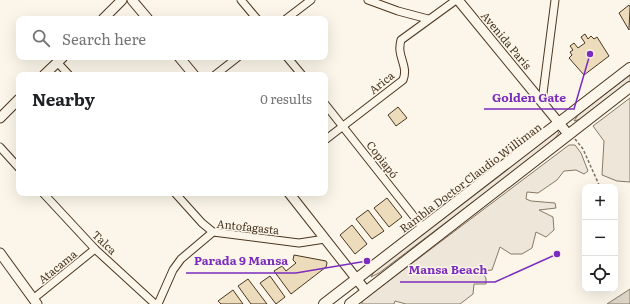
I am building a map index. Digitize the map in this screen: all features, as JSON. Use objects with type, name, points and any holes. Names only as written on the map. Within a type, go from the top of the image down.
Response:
[{"type":"main road","name":"Rambla Doctor Claudio Williman","points":[[324,304],[630,68]]},
{"type":"main road","points":[[350,304],[568,134],[630,88]]},
{"type":"street","points":[[106,16],[122,0]]},
{"type":"street","points":[[132,0],[145,16]]},
{"type":"street","points":[[241,0],[254,16]]},
{"type":"street","points":[[290,16],[311,0]]},
{"type":"street","points":[[368,0],[398,11],[428,19]]},
{"type":"street","name":"Arica","points":[[328,138],[403,80],[405,68],[399,55],[401,40],[428,19],[457,0]]},
{"type":"street","name":"Avenida París","points":[[457,0],[568,134]]},
{"type":"street","points":[[542,101],[555,0]]},
{"type":"street","points":[[47,72],[60,60],[67,72]]},
{"type":"street","points":[[182,60],[192,72]]},
{"type":"street","points":[[219,72],[234,60]]},
{"type":"street","points":[[290,60],[300,72]]},
{"type":"street","points":[[0,118],[16,102]]},
{"type":"street","name":"Copiapó","points":[[328,108],[423,228]]},
{"type":"street","points":[[0,147],[16,165]]},
{"type":"street","name":"Talca","points":[[46,196],[95,249],[157,304]]},
{"type":"street","points":[[178,196],[202,223],[213,232]]},
{"type":"street","points":[[291,196],[366,291]]},
{"type":"street","name":"Antofagasta","points":[[157,304],[173,270],[181,259],[213,232],[299,243],[325,239]]},
{"type":"street","name":"Atacama","points":[[35,302],[95,249]]},
{"type":"street","points":[[0,253],[35,302]]},
{"type":"path","points":[[568,134],[583,149],[599,184]]},
{"type":"shaded area","points":[[630,75],[630,83],[581,119],[574,121],[578,115]]},
{"type":"shaded area","points":[[630,98],[630,182],[617,181],[602,175],[604,141],[593,126]]},
{"type":"shaded area","points":[[557,131],[559,133],[551,143],[379,273],[371,277],[375,270]]},
{"type":"shaded area","points":[[569,145],[575,145],[581,153],[588,171],[584,174],[576,170],[564,171],[557,180],[538,193],[527,192],[526,199],[531,201],[555,203],[556,208],[539,210],[553,217],[554,230],[546,237],[536,232],[532,248],[522,254],[511,254],[500,247],[492,270],[481,271],[486,278],[486,284],[474,284],[473,294],[460,304],[406,304],[395,301],[394,304],[362,304],[362,301]]},
{"type":"shaded area","points":[[630,289],[630,304],[607,304]]},
{"type":"building","points":[[629,5],[630,7],[629,30],[619,13]]},
{"type":"building","points":[[585,34],[588,39],[591,36],[594,39],[597,37],[609,56],[584,75],[569,58],[572,55],[570,52],[573,50],[570,46],[574,43],[578,48],[585,43],[581,37]]},
{"type":"building","points":[[398,107],[407,118],[396,126],[388,115]]},
{"type":"building","points":[[387,198],[402,217],[389,227],[374,208]]},
{"type":"building","points":[[368,210],[384,231],[372,239],[356,219]]},
{"type":"building","points":[[352,225],[367,244],[355,254],[340,235]]},
{"type":"building","points":[[294,255],[326,261],[327,263],[326,267],[291,294],[274,271],[282,266],[286,271],[296,263],[293,260]]},
{"type":"building","points":[[270,276],[285,297],[276,304],[260,283]]},
{"type":"building","points":[[248,279],[267,304],[251,304],[238,286]]},
{"type":"building","points":[[233,290],[243,304],[221,304],[218,301]]},
{"type":"place","name":"Golden Gate","points":[[590,54]]},
{"type":"place","name":"Mansa Beach","points":[[557,254]]},
{"type":"place","name":"Parada 9 Mansa","points":[[367,261]]}]
